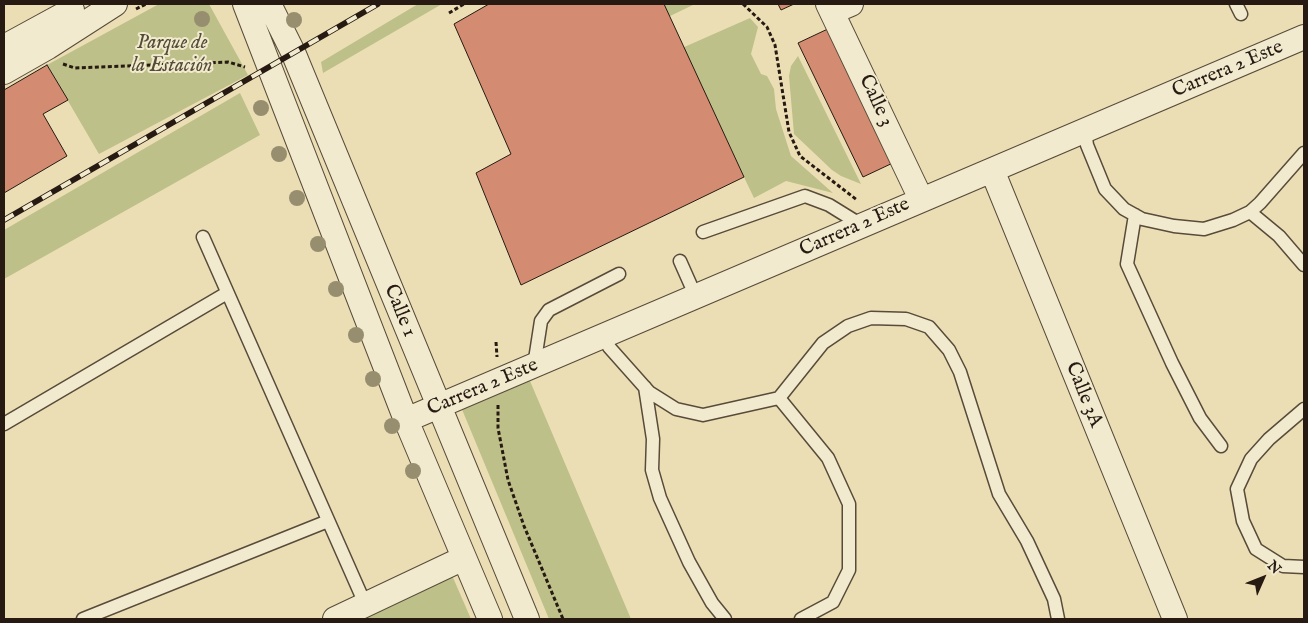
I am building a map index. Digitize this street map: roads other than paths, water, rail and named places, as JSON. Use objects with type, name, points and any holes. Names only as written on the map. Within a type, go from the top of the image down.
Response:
[{"type":"street","points":[[4,47],[73,13],[115,4]]},
{"type":"street","name":"Calle 1","points":[[244,4],[406,420],[490,619]]},
{"type":"street","name":"Calle 1","points":[[269,4],[293,52],[527,619]]},
{"type":"street","name":"Calle 3","points":[[837,7],[921,199]]},
{"type":"street","points":[[4,72],[48,47],[73,13]]},
{"type":"street","name":"Carrera 2 Este","points":[[406,420],[1304,37]]},
{"type":"street","name":"Calle 3A","points":[[992,170],[1175,619]]},
{"type":"street","points":[[335,619],[464,558]]},
{"type":"lane","points":[[1085,130],[1087,145],[1105,189],[1124,208],[1142,219],[1174,226],[1204,229],[1233,220],[1250,212],[1304,153]]},
{"type":"lane","points":[[703,232],[804,196],[872,222]]},
{"type":"lane","points":[[1250,212],[1279,236],[1304,265]]},
{"type":"lane","points":[[1135,215],[1127,264],[1146,310],[1200,418],[1221,446]]},
{"type":"lane","points":[[203,237],[366,606]]},
{"type":"lane","points":[[680,261],[696,296]]},
{"type":"lane","points":[[534,366],[541,321],[549,310],[619,274]]},
{"type":"lane","points":[[4,424],[227,293]]},
{"type":"lane","points":[[608,334],[609,347],[645,387],[676,409],[702,415],[779,398],[823,343],[848,326],[871,318],[880,318],[906,319],[929,327],[950,350],[960,372],[999,494],[1027,542],[1050,591],[1058,619]]},
{"type":"lane","points":[[645,387],[653,439],[652,470],[660,498],[689,562],[712,603],[725,619]]},
{"type":"lane","points":[[779,398],[828,458],[849,504],[848,570],[833,602],[801,619]]},
{"type":"lane","points":[[1304,409],[1269,439],[1251,459],[1238,489],[1243,521],[1256,549],[1283,566],[1304,567]]},
{"type":"lane","points":[[83,619],[328,521]]},
{"type":"railway","points":[[4,220],[378,4]]},
{"type":"park label","name":"Parque de la Estación","points":[[172,56]]}]
